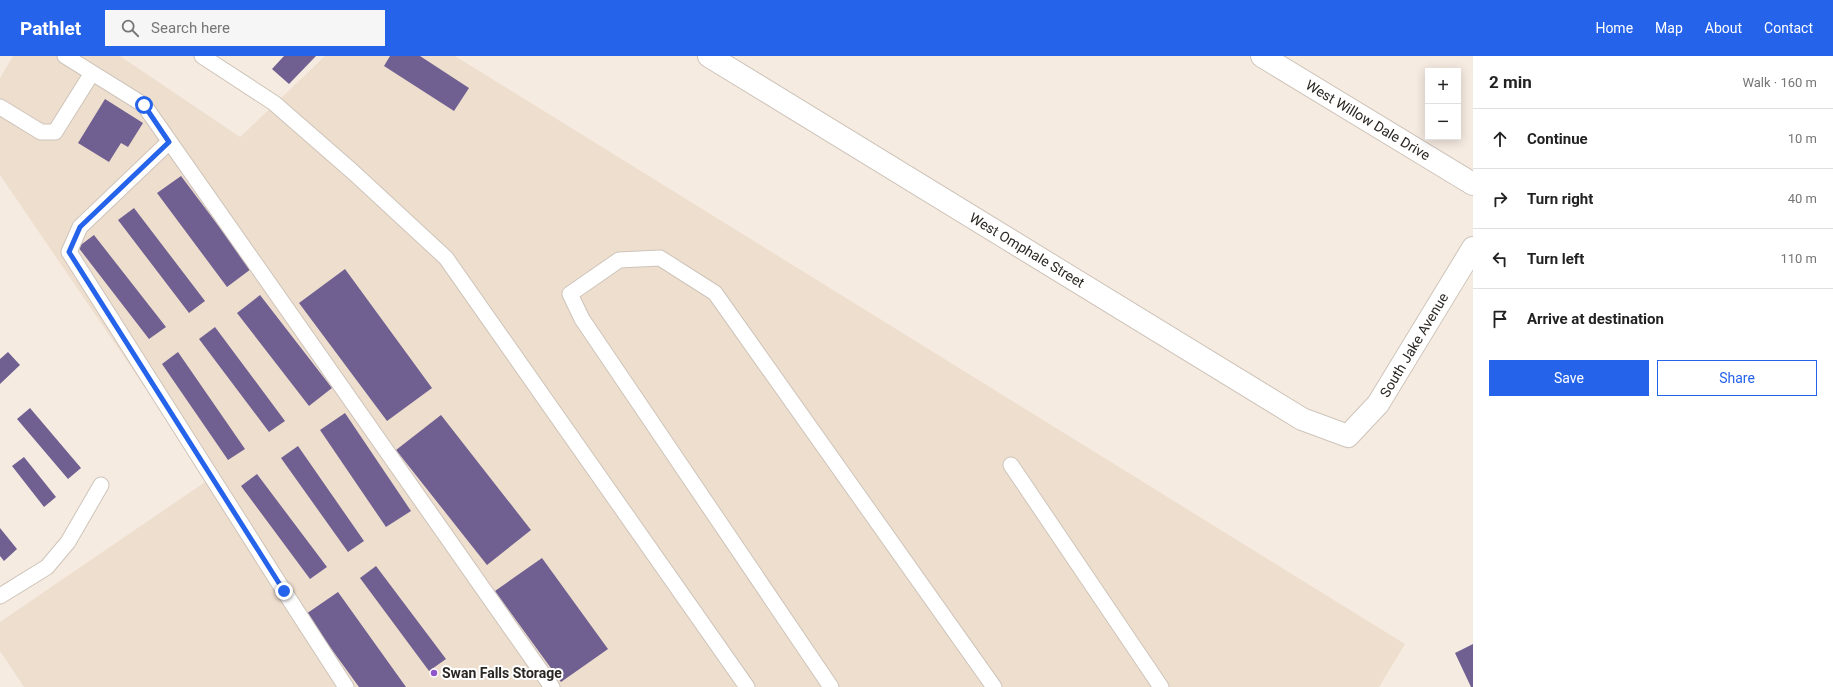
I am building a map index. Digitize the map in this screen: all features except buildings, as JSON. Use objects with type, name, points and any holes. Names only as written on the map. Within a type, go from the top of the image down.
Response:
[{"type":"street","name":"West Omphale Street","points":[[709,56],[1302,419],[1348,436]]},
{"type":"street","name":"West Willow Dale Drive","points":[[1262,56],[1473,184]]},
{"type":"street","name":"South Jake Avenue","points":[[1348,436],[1378,404],[1473,248]]},
{"type":"lane","points":[[65,56],[144,105],[552,687]]},
{"type":"lane","points":[[202,56],[274,103],[353,172],[446,258],[747,687]]},
{"type":"lane","points":[[0,107],[41,132],[55,132],[92,73]]},
{"type":"lane","points":[[169,142],[80,227],[69,252],[346,687]]},
{"type":"lane","points":[[831,687],[582,319],[570,294],[619,260],[660,258],[715,293],[994,687]]},
{"type":"lane","points":[[1011,465],[1161,687]]},
{"type":"lane","points":[[0,596],[47,567],[68,542],[101,485]]},
{"type":"shaded area","points":[[13,56],[120,56],[240,137],[325,56],[455,56],[1405,644],[1379,687],[24,687],[0,651],[0,622],[208,480],[0,175],[0,78]]},
{"type":"place","name":"Swan Falls Storage","points":[[434,673]]},
{"type":"route","points":[[144,105],[169,142],[80,227],[69,252],[284,591]]}]
